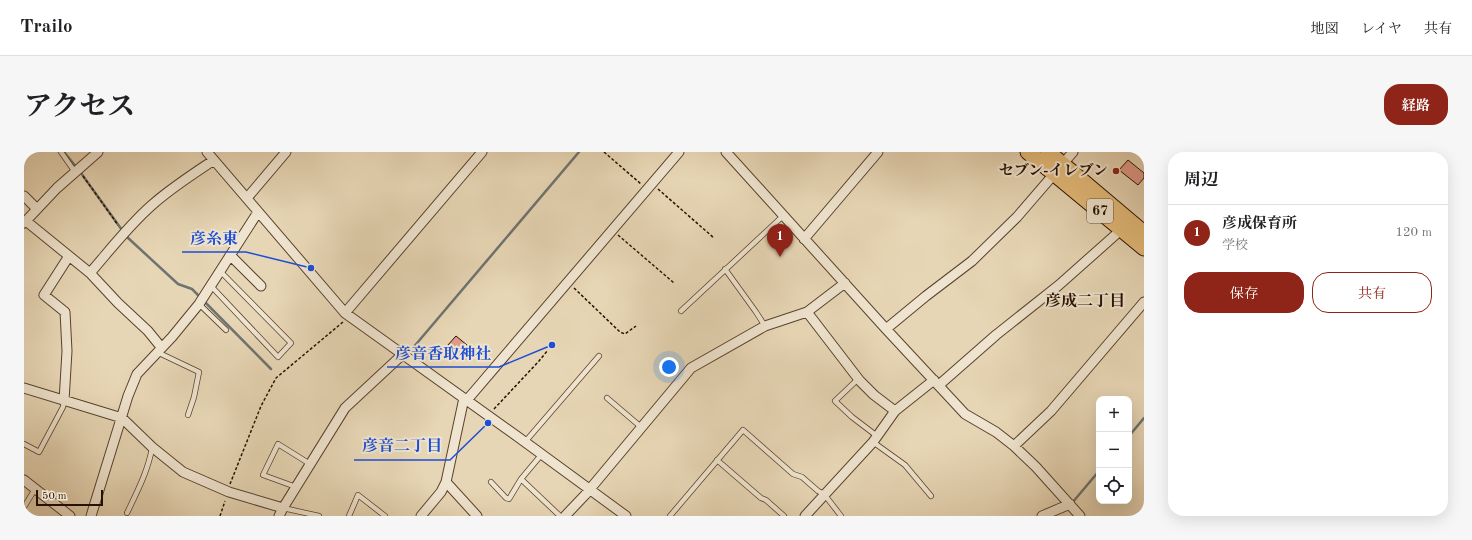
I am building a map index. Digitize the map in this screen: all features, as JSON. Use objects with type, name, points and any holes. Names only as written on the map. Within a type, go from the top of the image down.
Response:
[{"type":"main road","name":"67","points":[[1028,152],[1059,169],[1144,233]]},
{"type":"main road","name":"67","points":[[1048,152],[1059,169],[1144,248]]},
{"type":"street","points":[[98,152],[57,188],[25,222],[90,273],[118,303],[148,331],[159,350]]},
{"type":"street","points":[[207,152],[344,317],[466,399],[626,516]]},
{"type":"street","points":[[246,198],[286,152]]},
{"type":"street","points":[[344,317],[482,152]]},
{"type":"street","points":[[421,516],[441,492],[446,482],[466,399],[679,152]]},
{"type":"street","points":[[726,152],[965,414],[996,432],[1014,446],[1036,467],[1080,516]]},
{"type":"street","points":[[804,239],[878,152]]},
{"type":"street","points":[[886,329],[972,261],[1017,217],[1073,152]]},
{"type":"street","points":[[90,273],[124,233],[152,206],[182,181],[214,160]]},
{"type":"street","points":[[24,196],[38,209]]},
{"type":"street","points":[[90,516],[137,374],[172,337],[199,304],[258,212]]},
{"type":"street","points":[[805,516],[875,439],[894,411],[936,382],[1059,285],[1122,229]]},
{"type":"street","points":[[230,255],[262,286]]},
{"type":"street","points":[[64,401],[67,352],[65,312],[44,295],[69,256]]},
{"type":"street","points":[[565,516],[590,489],[691,368],[765,326],[807,312],[845,283]]},
{"type":"street","points":[[1014,446],[1051,411],[1144,302]]},
{"type":"street","points":[[807,312],[858,379],[874,395],[894,411]]},
{"type":"street","points":[[24,388],[122,418],[152,448],[183,472],[227,492],[281,512],[345,408],[402,355]]},
{"type":"street","points":[[24,480],[70,516]]},
{"type":"street","points":[[446,482],[477,516]]},
{"type":"street","points":[[1042,516],[1070,504]]},
{"type":"lane","points":[[61,152],[77,171]]},
{"type":"lane","points":[[681,311],[784,215]]},
{"type":"lane","points":[[726,269],[765,326]]},
{"type":"lane","points":[[211,286],[278,357],[291,343],[220,271]]},
{"type":"lane","points":[[199,304],[226,330]]},
{"type":"lane","points":[[159,350],[199,372],[194,398],[188,415]]},
{"type":"lane","points":[[526,442],[599,356]]},
{"type":"lane","points":[[858,379],[835,401],[905,465],[931,496]]},
{"type":"lane","points":[[607,398],[641,427]]},
{"type":"lane","points":[[24,444],[39,452],[63,407],[64,401]]},
{"type":"lane","points":[[670,516],[743,430],[793,474],[802,477],[818,491],[824,494],[841,516]]},
{"type":"lane","points":[[296,487],[263,475],[278,444],[310,464]]},
{"type":"lane","points":[[127,513],[146,473],[152,448]]},
{"type":"lane","points":[[491,482],[506,498],[509,499],[521,479],[542,454]]},
{"type":"lane","points":[[717,460],[784,516]]},
{"type":"lane","points":[[521,479],[560,516]]},
{"type":"lane","points":[[24,507],[35,489]]},
{"type":"lane","points":[[349,516],[358,494],[385,516]]},
{"type":"lane","points":[[281,512],[319,516]]},
{"type":"path","points":[[604,152],[650,186],[714,238]]},
{"type":"path","points":[[77,171],[124,233]]},
{"type":"path","points":[[612,230],[674,283]]},
{"type":"path","points":[[568,282],[620,332],[625,334],[636,326]]},
{"type":"path","points":[[220,516],[227,492],[261,406],[276,378],[344,317]]},
{"type":"path","points":[[488,415],[548,350]]},
{"type":"building","points":[[1128,160],[1144,173],[1144,178],[1138,185],[1119,170]]},
{"type":"building","points":[[456,336],[473,350],[464,361],[447,346]]},
{"type":"waterway","points":[[64,152],[127,237],[178,284],[192,289],[271,369]]},
{"type":"waterway","points":[[412,349],[579,152]]},
{"type":"waterway","points":[[1132,432],[1144,418]]},
{"type":"waterway","points":[[1072,503],[1096,475]]},
{"type":"place","name":"セブン-イレブン","points":[[1116,171]]},
{"type":"place","name":"彦成保育所","points":[[780,257]]},
{"type":"place","name":"彦糸東","points":[[311,268]]},
{"type":"place","name":"彦音香取神社","points":[[552,345]]},
{"type":"place","name":"彦音二丁目","points":[[488,423]]},
{"type":"district","name":"彦成二丁目","points":[[1085,302]]}]
